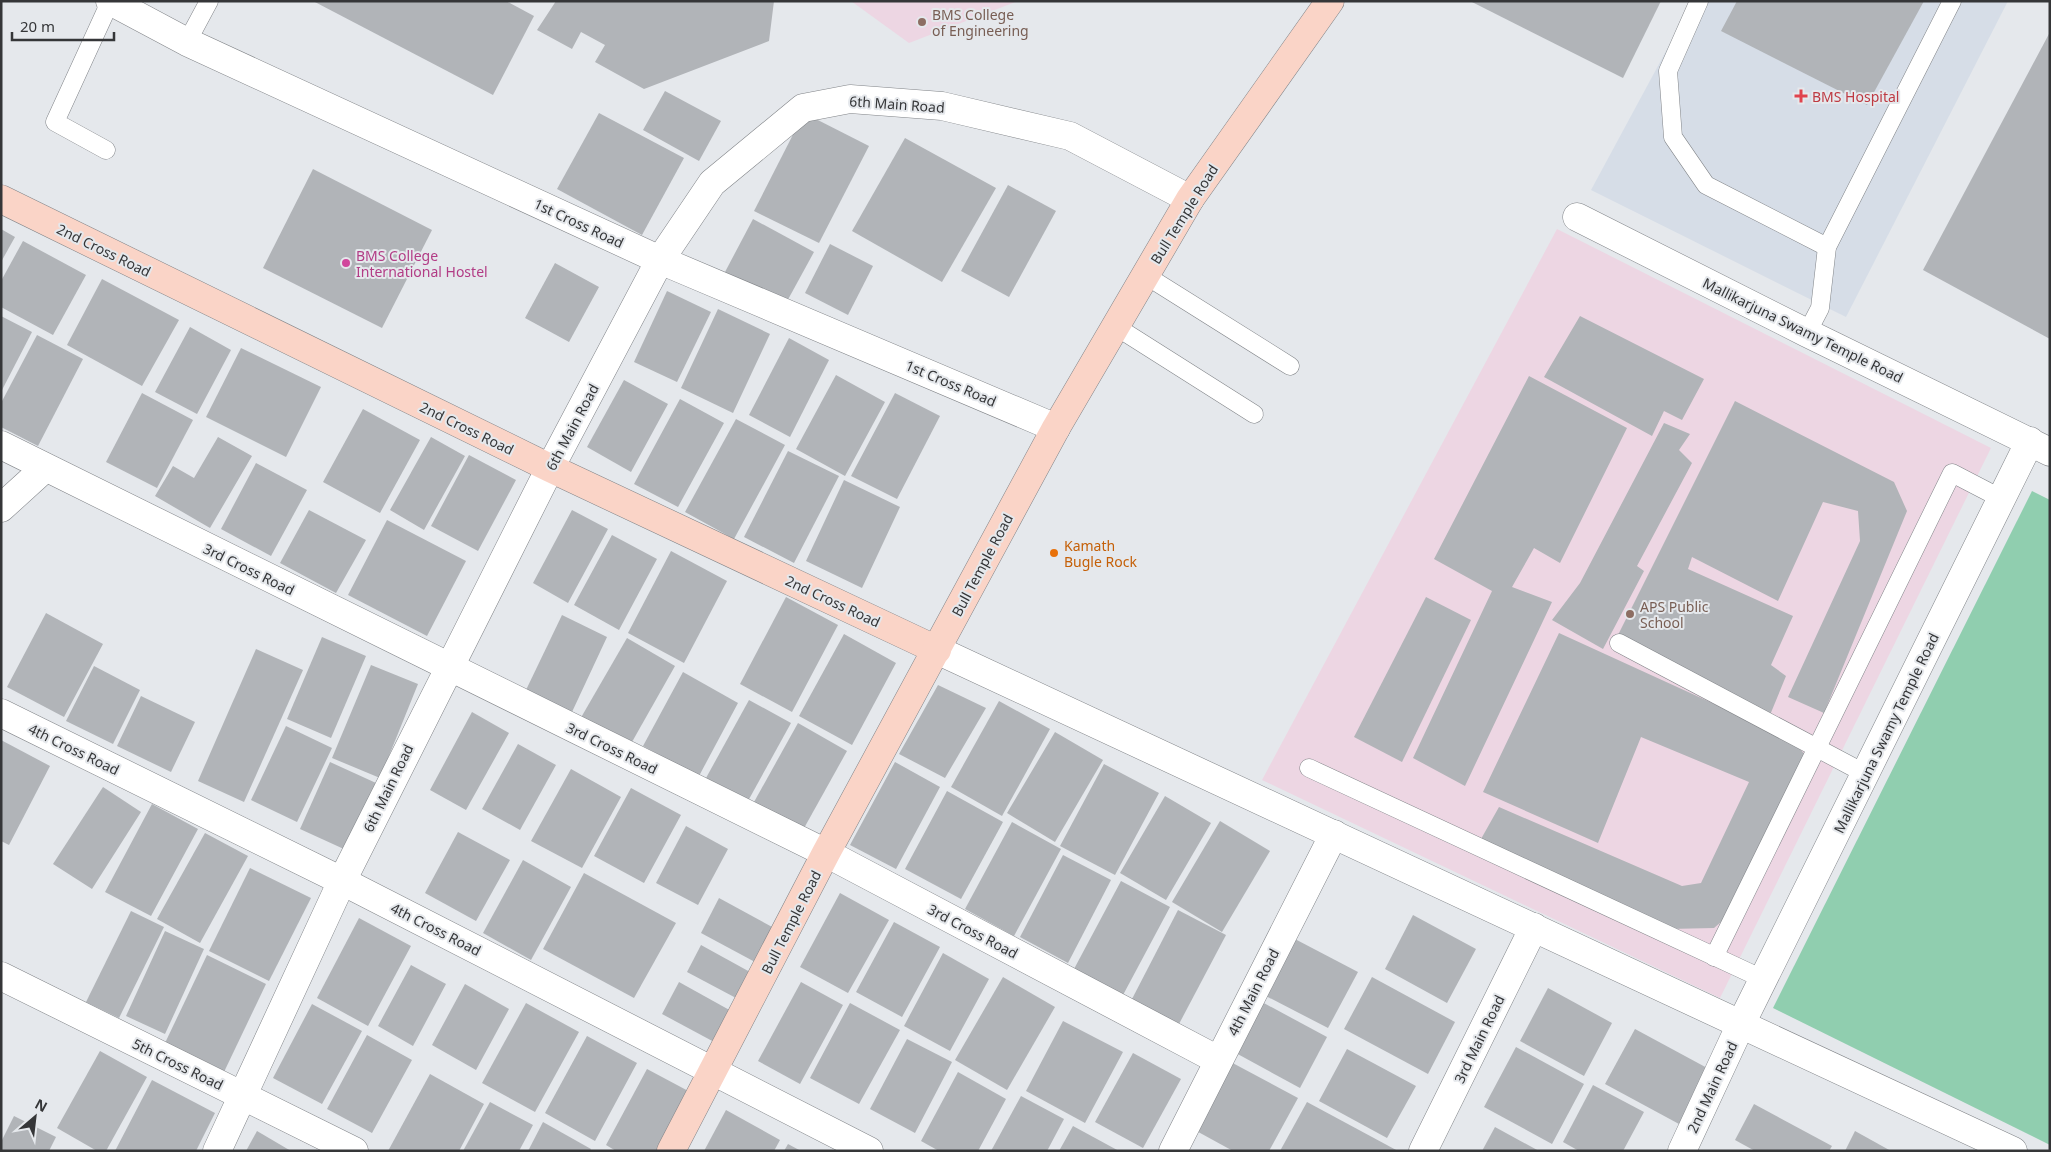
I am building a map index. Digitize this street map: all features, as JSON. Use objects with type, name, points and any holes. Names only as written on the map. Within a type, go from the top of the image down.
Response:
[{"type":"street","name":"1st Cross Road","points":[[110,1],[187,42],[660,260],[1056,428]]},
{"type":"street","name":"Bull Temple Road","points":[[671,1151],[826,853],[1056,428],[1190,199],[1330,1]]},
{"type":"street","name":"6th Main Road","points":[[217,1151],[342,881],[550,468],[660,260],[712,183],[803,108],[850,99],[942,106],[1070,136],[1190,199]]},
{"type":"street","name":"2nd Cross Road","points":[[1,199],[550,468],[937,650]]},
{"type":"street","name":"Mallikarjuna Swamy Temple Road","points":[[1577,217],[1807,333],[2040,446],[2002,499],[1741,1024]]},
{"type":"street","name":"3rd Cross Road","points":[[1,446],[826,853],[1218,1060]]},
{"type":"street","points":[[1,508],[45,468]]},
{"type":"street","points":[[937,650],[1741,1024],[1978,1143],[2013,1151]]},
{"type":"street","name":"4th Cross Road","points":[[1,713],[342,881],[869,1151]]},
{"type":"street","name":"4th Main Road","points":[[1172,1151],[1334,834]]},
{"type":"street","name":"3rd Main Road","points":[[1423,1151],[1534,928]]},
{"type":"street","name":"5th Cross Road","points":[[1,976],[354,1151]]},
{"type":"street","name":"2nd Main Road","points":[[1682,1151],[1741,1024]]},
{"type":"lane","points":[[106,150],[55,122],[110,1]]},
{"type":"lane","points":[[187,42],[209,1]]},
{"type":"lane","points":[[1699,1],[1668,71],[1673,137],[1706,186],[1828,247]]},
{"type":"lane","points":[[1807,333],[1820,308],[1828,247],[1952,1]]},
{"type":"lane","points":[[1145,275],[1290,366]]},
{"type":"lane","points":[[1115,326],[1254,414]]},
{"type":"lane","points":[[1714,957],[1952,474],[2002,499]]},
{"type":"lane","points":[[1619,643],[1866,774]]},
{"type":"lane","points":[[1309,768],[1763,979]]},
{"type":"shaded area","name":"BMS College of Engineering","points":[[851,1],[1018,1],[909,43]]},
{"type":"shaded area","name":"BMS Hospital","points":[[1693,1],[2008,1],[1846,317],[1591,190]]},
{"type":"shaded area","name":"APS Public School","points":[[1557,229],[1991,448],[1720,998],[1262,780]]},
{"type":"green space","points":[[2032,491],[2050,500],[2050,1145],[1773,1008]]},
{"type":"building","points":[[313,1],[506,1],[534,16],[493,95]]},
{"type":"building","points":[[556,1],[774,1],[769,41],[644,89],[595,62],[605,45],[581,32],[572,49],[537,30]]},
{"type":"building","points":[[1470,1],[1661,1],[1623,78]]},
{"type":"building","points":[[1737,1],[1924,1],[1867,105],[1721,31]]},
{"type":"building","points":[[2050,32],[2050,339],[1923,270]]},
{"type":"building","points":[[665,91],[721,121],[699,161],[643,130]]},
{"type":"building","points":[[599,113],[684,158],[642,235],[557,189]]},
{"type":"building","points":[[804,113],[869,146],[819,243],[754,211]]},
{"type":"building","points":[[905,138],[996,188],[942,282],[852,231]]},
{"type":"building","points":[[313,169],[432,230],[382,328],[263,268]]},
{"type":"building","points":[[1008,185],[1056,211],[1009,297],[961,271]]},
{"type":"building","points":[[753,219],[814,252],[785,305],[725,272]]},
{"type":"building","points":[[1,229],[15,237],[1,262]]},
{"type":"building","points":[[23,241],[86,275],[53,335],[1,307],[1,281]]},
{"type":"building","points":[[830,244],[873,266],[848,315],[805,293]]},
{"type":"building","points":[[555,263],[599,287],[569,342],[525,318]]},
{"type":"building","points":[[102,279],[179,320],[142,386],[67,345]]},
{"type":"building","points":[[667,291],[711,312],[677,382],[634,362]]},
{"type":"building","points":[[718,309],[770,334],[733,413],[681,388]]},
{"type":"building","points":[[1,316],[32,332],[1,392]]},
{"type":"building","points":[[1580,316],[1704,379],[1682,420],[1664,411],[1652,436],[1544,377]]},
{"type":"building","points":[[190,327],[231,350],[197,414],[155,392]]},
{"type":"building","points":[[37,335],[83,359],[38,446],[1,427],[1,403]]},
{"type":"building","points":[[789,338],[829,360],[790,437],[749,415]]},
{"type":"building","points":[[241,348],[321,387],[286,457],[206,417]]},
{"type":"building","points":[[836,375],[885,402],[845,476],[796,449]]},
{"type":"building","points":[[1529,376],[1627,428],[1560,563],[1534,548],[1512,587],[1552,602],[1465,786],[1413,758],[1492,591],[1434,559]]},
{"type":"building","points":[[624,380],[668,404],[631,472],[587,447]]},
{"type":"building","points":[[142,393],[193,420],[157,488],[106,462]]},
{"type":"building","points":[[895,393],[940,416],[897,499],[851,476]]},
{"type":"building","points":[[680,399],[724,423],[678,507],[634,484]]},
{"type":"building","points":[[1735,401],[1894,482],[1907,511],[1824,713],[1788,697],[1860,541],[1858,511],[1823,502],[1778,601],[1692,557],[1688,569],[1793,616],[1771,665],[1786,676],[1770,715],[1617,637]]},
{"type":"building","points":[[363,409],[420,440],[380,513],[323,482]]},
{"type":"building","points":[[736,419],[785,445],[734,539],[685,512]]},
{"type":"building","points":[[1664,423],[1690,434],[1679,450],[1692,463],[1637,566],[1644,571],[1603,649],[1552,620],[1580,583]]},
{"type":"building","points":[[218,437],[252,456],[210,528],[155,496],[173,466],[194,478]]},
{"type":"building","points":[[431,437],[465,456],[424,530],[390,510]]},
{"type":"building","points":[[788,451],[839,476],[794,563],[744,537]]},
{"type":"building","points":[[469,455],[516,480],[478,551],[431,526]]},
{"type":"building","points":[[256,463],[307,490],[271,556],[221,529]]},
{"type":"building","points":[[844,480],[900,507],[862,588],[806,561]]},
{"type":"building","points":[[309,510],[366,540],[336,593],[280,563]]},
{"type":"building","points":[[572,510],[608,529],[568,603],[533,583]]},
{"type":"building","points":[[387,520],[466,561],[427,636],[348,595]]},
{"type":"building","points":[[612,535],[657,559],[619,630],[574,605]]},
{"type":"building","points":[[671,551],[727,581],[684,663],[628,633]]},
{"type":"building","points":[[786,597],[838,625],[792,712],[740,684]]},
{"type":"building","points":[[1426,597],[1471,620],[1402,762],[1354,737]]},
{"type":"building","points":[[46,613],[103,644],[64,717],[7,687]]},
{"type":"building","points":[[562,615],[607,637],[572,712],[526,690]]},
{"type":"building","points":[[1559,633],[1791,739],[1808,758],[1735,910],[1714,928],[1669,929],[1481,839],[1499,807],[1682,886],[1701,883],[1749,782],[1641,737],[1598,843],[1483,792]]},
{"type":"building","points":[[844,634],[896,663],[852,745],[799,716]]},
{"type":"building","points":[[322,637],[366,656],[331,738],[287,719]]},
{"type":"building","points":[[627,638],[675,666],[628,749],[579,721]]},
{"type":"building","points":[[256,649],[303,670],[244,802],[198,781]]},
{"type":"building","points":[[371,665],[418,684],[380,778],[332,758]]},
{"type":"building","points":[[94,666],[140,690],[113,744],[66,721]]},
{"type":"building","points":[[683,672],[738,703],[699,776],[643,746]]},
{"type":"building","points":[[938,685],[986,708],[945,778],[899,754]]},
{"type":"building","points":[[141,696],[195,722],[171,772],[117,746]]},
{"type":"building","points":[[749,700],[791,723],[748,801],[706,778]]},
{"type":"building","points":[[999,701],[1050,729],[1002,816],[951,787]]},
{"type":"building","points":[[472,712],[509,733],[466,810],[430,790]]},
{"type":"building","points":[[798,723],[847,751],[803,830],[754,802]]},
{"type":"building","points":[[286,726],[332,748],[297,822],[251,800]]},
{"type":"building","points":[[1055,732],[1103,760],[1055,842],[1007,813]]},
{"type":"building","points":[[1,740],[50,766],[9,845],[1,841]]},
{"type":"building","points":[[518,744],[556,765],[520,830],[482,809]]},
{"type":"building","points":[[330,762],[376,783],[346,850],[300,829]]},
{"type":"building","points":[[895,762],[940,787],[896,869],[850,845]]},
{"type":"building","points":[[1104,764],[1159,793],[1115,875],[1060,846]]},
{"type":"building","points":[[571,769],[621,797],[582,868],[531,841]]},
{"type":"building","points":[[103,787],[141,812],[92,889],[53,864]]},
{"type":"building","points":[[631,788],[681,815],[644,883],[594,856]]},
{"type":"building","points":[[947,791],[1003,822],[961,899],[905,869]]},
{"type":"building","points":[[1165,796],[1211,823],[1166,900],[1120,873]]},
{"type":"building","points":[[152,804],[198,829],[151,916],[105,892]]},
{"type":"building","points":[[1220,821],[1270,851],[1222,932],[1172,902]]},
{"type":"building","points":[[1012,822],[1061,849],[1014,936],[965,909]]},
{"type":"building","points":[[686,826],[728,849],[698,905],[656,883]]},
{"type":"building","points":[[458,832],[510,860],[476,921],[425,893]]},
{"type":"building","points":[[205,833],[248,856],[200,943],[157,919]]},
{"type":"building","points":[[1063,855],[1111,880],[1068,963],[1020,937]]},
{"type":"building","points":[[523,860],[571,887],[531,960],[483,933]]},
{"type":"building","points":[[250,868],[311,898],[269,981],[209,951]]},
{"type":"building","points":[[584,873],[676,923],[634,998],[543,949]]},
{"type":"building","points":[[1121,881],[1170,907],[1123,995],[1074,969]]},
{"type":"building","points":[[840,893],[889,920],[848,993],[800,967]]},
{"type":"building","points":[[719,898],[774,928],[755,962],[701,933]]},
{"type":"building","points":[[1178,910],[1226,935],[1179,1024],[1132,999]]},
{"type":"building","points":[[131,911],[164,927],[119,1018],[86,1002]]},
{"type":"building","points":[[1413,915],[1476,949],[1447,1003],[1385,969]]},
{"type":"building","points":[[359,918],[411,946],[368,1026],[317,998]]},
{"type":"building","points":[[894,922],[940,947],[902,1017],[856,992]]},
{"type":"building","points":[[165,931],[204,949],[165,1034],[126,1016]]},
{"type":"building","points":[[1293,938],[1358,972],[1328,1028],[1264,995]]},
{"type":"building","points":[[701,945],[750,972],[736,998],[687,972]]},
{"type":"building","points":[[943,953],[989,979],[950,1051],[904,1026]]},
{"type":"building","points":[[207,955],[266,984],[224,1072],[165,1043]]},
{"type":"building","points":[[411,965],[446,984],[413,1046],[378,1026]]},
{"type":"building","points":[[1003,977],[1055,1007],[1007,1090],[955,1060]]},
{"type":"building","points":[[1372,977],[1455,1022],[1428,1074],[1344,1029]]},
{"type":"building","points":[[679,982],[733,1012],[716,1043],[662,1014]]},
{"type":"building","points":[[801,982],[843,1005],[800,1084],[758,1061]]},
{"type":"building","points":[[465,984],[509,1009],[476,1070],[432,1045]]},
{"type":"building","points":[[1548,988],[1612,1023],[1584,1076],[1520,1041]]},
{"type":"building","points":[[1262,1002],[1327,1037],[1300,1088],[1234,1052]]},
{"type":"building","points":[[526,1003],[579,1032],[535,1112],[482,1083]]},
{"type":"building","points":[[850,1003],[900,1030],[859,1104],[810,1078]]},
{"type":"building","points":[[312,1004],[362,1031],[322,1104],[273,1078]]},
{"type":"building","points":[[1063,1021],[1123,1052],[1085,1123],[1026,1091]]},
{"type":"building","points":[[1635,1029],[1709,1069],[1679,1124],[1605,1084]]},
{"type":"building","points":[[367,1035],[412,1060],[372,1133],[327,1109]]},
{"type":"building","points":[[587,1036],[637,1063],[595,1141],[545,1113]]},
{"type":"building","points":[[907,1039],[952,1062],[915,1133],[870,1109]]},
{"type":"building","points":[[1516,1047],[1584,1084],[1552,1144],[1484,1107]]},
{"type":"building","points":[[1347,1049],[1416,1086],[1387,1138],[1319,1101]]},
{"type":"building","points":[[100,1051],[147,1077],[106,1151],[97,1151],[57,1128]]},
{"type":"building","points":[[1133,1053],[1181,1079],[1143,1148],[1095,1122]]},
{"type":"building","points":[[1227,1060],[1298,1098],[1269,1151],[1233,1151],[1191,1128]]},
{"type":"building","points":[[647,1069],[692,1093],[660,1151],[616,1151],[606,1145]]},
{"type":"building","points":[[958,1072],[1006,1099],[978,1151],[939,1151],[921,1141]]},
{"type":"building","points":[[430,1074],[484,1104],[459,1151],[388,1151]]},
{"type":"building","points":[[152,1080],[215,1113],[196,1151],[115,1151]]},
{"type":"building","points":[[1593,1085],[1644,1112],[1623,1151],[1579,1151],[1563,1142]]},
{"type":"building","points":[[1021,1096],[1064,1119],[1047,1151],[991,1151]]},
{"type":"building","points":[[490,1102],[533,1125],[519,1151],[463,1151]]},
{"type":"building","points":[[1307,1102],[1398,1151],[1280,1151]]},
{"type":"building","points":[[1754,1104],[1832,1146],[1829,1151],[1755,1151],[1735,1140]]},
{"type":"building","points":[[726,1110],[780,1140],[774,1151],[704,1151]]},
{"type":"building","points":[[14,1116],[56,1137],[49,1151],[1,1151],[1,1142]]},
{"type":"building","points":[[543,1122],[591,1149],[590,1151],[528,1151]]},
{"type":"building","points":[[1073,1126],[1119,1151],[1059,1151]]},
{"type":"building","points":[[1495,1127],[1539,1151],[1482,1151]]},
{"type":"building","points":[[257,1131],[291,1151],[246,1151]]},
{"type":"building","points":[[1855,1131],[1891,1151],[1845,1151]]},
{"type":"building","points":[[788,1144],[801,1151],[784,1151]]},
{"type":"place","name":"BMS College of Engineering","points":[[922,22]]},
{"type":"place","name":"BMS Hospital","points":[[1801,96]]},
{"type":"place","name":"BMS College International Hostel","points":[[346,263]]},
{"type":"place","name":"Kamath Bugle Rock","points":[[1054,553]]},
{"type":"place","name":"APS Public School","points":[[1630,614]]}]
